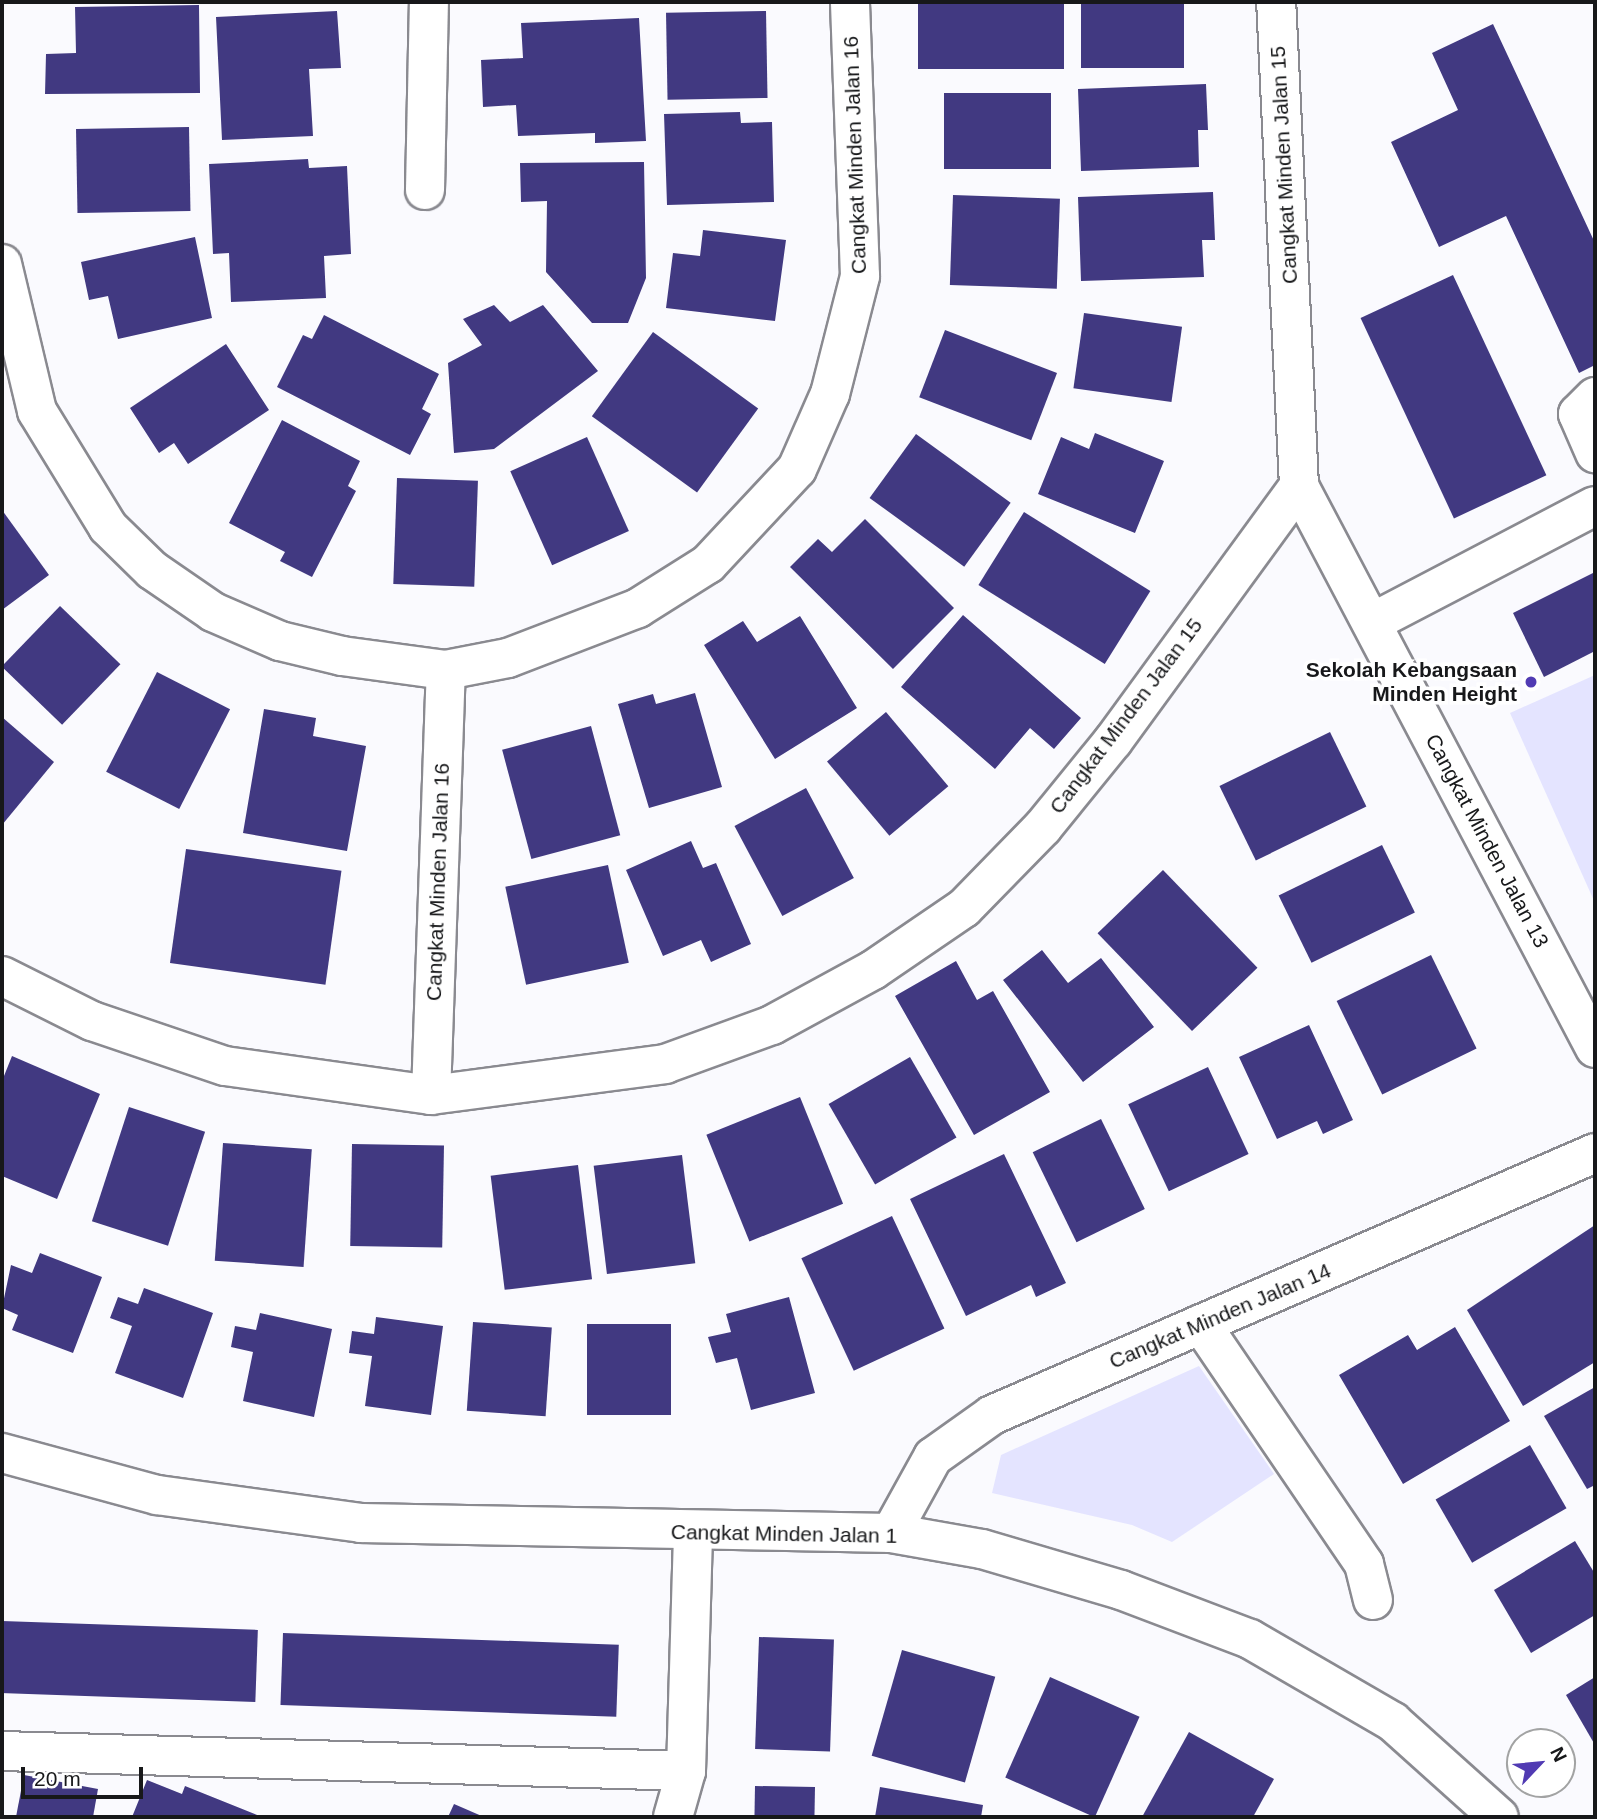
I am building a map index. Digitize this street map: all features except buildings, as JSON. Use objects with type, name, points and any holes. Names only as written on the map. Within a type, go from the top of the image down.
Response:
[{"type":"street","points":[[425,191],[429,2]]},
{"type":"street","name":"Cangkat Minden Jalan 16","points":[[2,264],[37,411],[108,527],[152,570],[213,612],[280,641],[446,670],[508,658],[638,608],[708,564],[797,469],[830,394],[860,276],[850,2]]},
{"type":"street","name":"Cangkat Minden Jalan 15","points":[[2,975],[92,1021],[225,1066],[431,1095],[665,1064],[772,1025],[873,970],[964,908],[1043,827],[1113,741],[1299,486],[1276,2]]},
{"type":"street","points":[[1595,397],[1578,414],[1595,453]]},
{"type":"street","name":"Cangkat Minden Jalan 13","points":[[1299,486],[1595,1048]]},
{"type":"street","points":[[1373,622],[1595,506]]},
{"type":"street","name":"Cangkat Minden Jalan 16","points":[[431,1095],[446,670]]},
{"type":"street","name":"Cangkat Minden Jalan 14","points":[[891,1532],[912,1488],[954,1436],[1201,1324],[1595,1153]]},
{"type":"street","points":[[1201,1324],[1364,1563],[1373,1600]]},
{"type":"street","name":"Cangkat Minden Jalan 1","points":[[2,1452],[157,1495],[361,1523],[693,1531],[891,1532],[1065,1573],[1250,1639],[1392,1722],[1499,1817]]},
{"type":"street","points":[[673,1817],[686,1771],[693,1531]]},
{"type":"street","points":[[2,1751],[686,1771]]},
{"type":"shaded area","points":[[1595,675],[1595,903],[1510,713]]},
{"type":"shaded area","points":[[1199,1366],[1274,1474],[1172,1542],[1132,1525],[992,1493],[1001,1455]]},
{"type":"place","name":"Sekolah Kebangsaan Minden Height","points":[[1531,682]]}]
